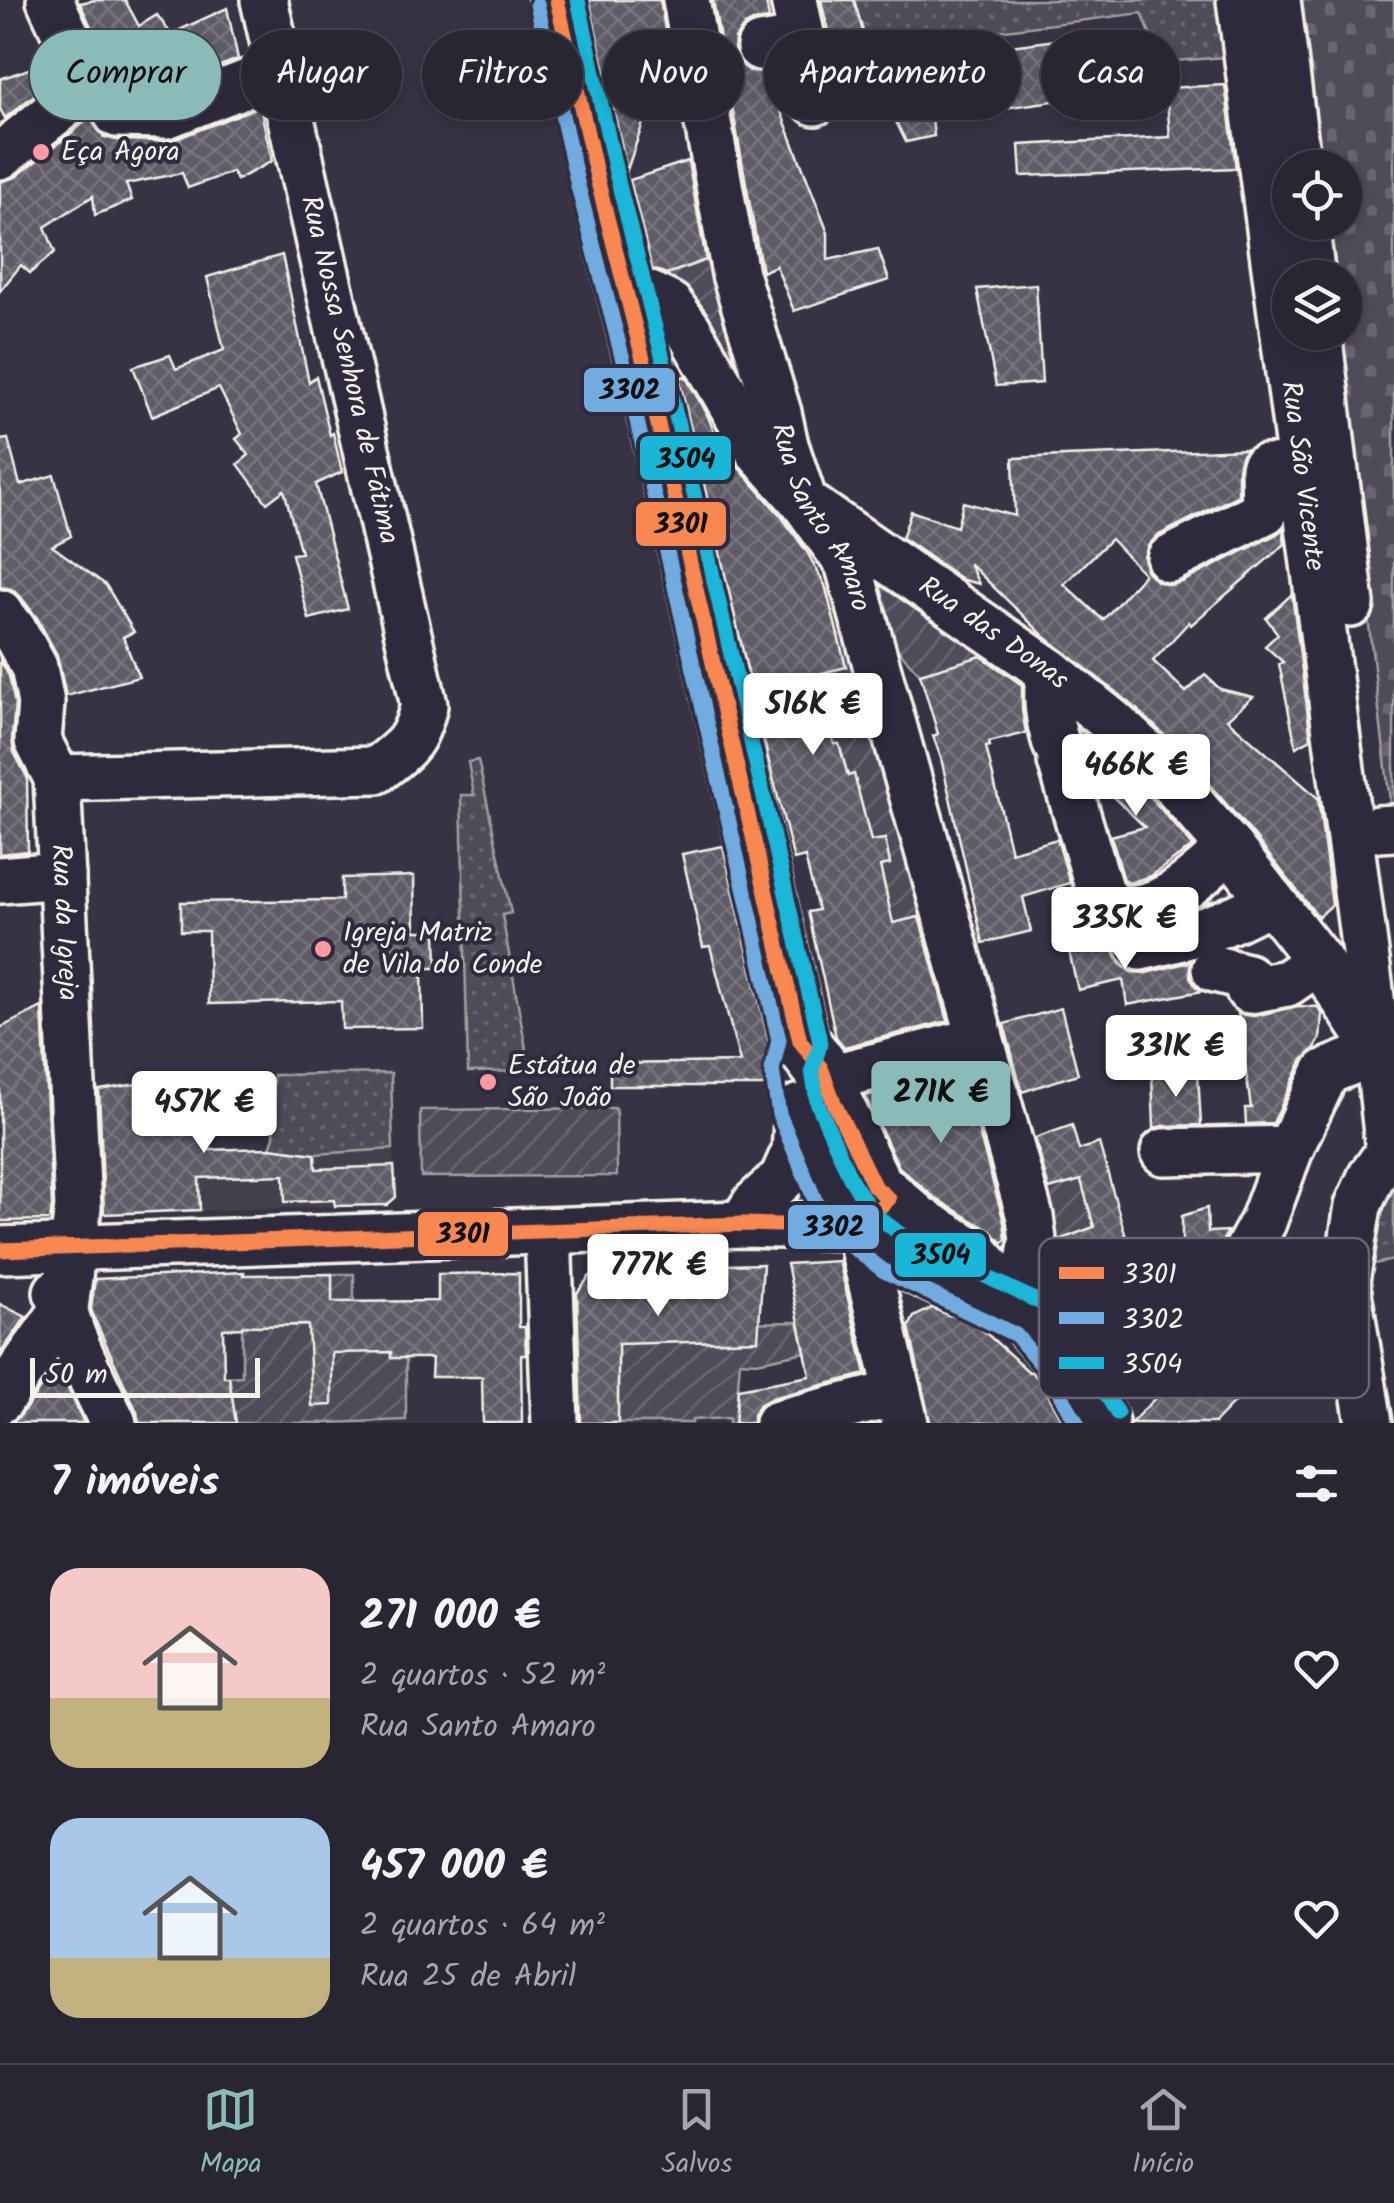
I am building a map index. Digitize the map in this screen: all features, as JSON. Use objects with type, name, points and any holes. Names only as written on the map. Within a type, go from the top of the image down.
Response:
[{"type":"main road","points":[[557,0],[807,1076],[864,1201],[894,1254],[1029,1319]]},
{"type":"main road","points":[[864,1201],[916,1223],[974,1258],[1039,1331]]},
{"type":"main road","points":[[1086,1398],[1100,1423]]},
{"type":"street","points":[[50,0],[64,30]]},
{"type":"street","name":"Rua Nossa Senhora de Fátima","points":[[264,0],[271,30]]},
{"type":"street","name":"Rua Santo Amaro","points":[[686,0],[735,274],[804,502],[848,563],[1030,1217],[1033,1240],[1027,1273],[1029,1319]]},
{"type":"street","name":"Rua São Vicente","points":[[1240,0],[1302,467],[1374,829]]},
{"type":"street","points":[[1277,0],[1296,150]]},
{"type":"street","points":[[0,156],[46,120]]},
{"type":"street","name":"Rua Nossa Senhora de Fátima","points":[[57,778],[377,770],[418,732],[424,705],[292,120]]},
{"type":"street","name":"Rua das Donas","points":[[628,296],[650,295],[670,305],[758,450],[804,502],[1050,716],[1112,722],[1151,758],[1230,848],[1319,961],[1378,1052]]},
{"type":"street","name":"Rua São Vicente","points":[[1320,350],[1374,829]]},
{"type":"street","points":[[1170,559],[1265,511],[1264,468],[1302,467]]},
{"type":"street","name":"Rua da Igreja","points":[[0,614],[34,668],[41,703],[38,741],[57,778],[78,1207],[65,1308]]},
{"type":"street","points":[[1050,716],[1100,892],[1134,929],[1197,935],[1224,926],[1271,900]]},
{"type":"street","points":[[1374,829],[1394,943]]},
{"type":"street","points":[[1353,1238],[1358,1206],[1391,1138],[1378,1052],[1374,829]]},
{"type":"street","points":[[1134,929],[1230,848]]},
{"type":"street","points":[[0,880],[62,876]]},
{"type":"street","points":[[1215,969],[1246,977],[1249,990],[1286,982],[1319,961]]},
{"type":"street","points":[[742,1224],[783,1178],[796,1151],[807,1076],[980,1040]]},
{"type":"street","points":[[1254,1238],[1326,1072],[1378,1052]]},
{"type":"street","points":[[1164,1152],[1290,1149]]},
{"type":"street","points":[[2,1250],[742,1224],[864,1201],[885,1334],[902,1408],[778,1423]]},
{"type":"street","points":[[548,1231],[554,1423]]},
{"type":"street","points":[[2,1250],[42,1260],[113,1423]]},
{"type":"street","points":[[885,1334],[895,1313],[922,1292],[957,1286]]},
{"type":"street","points":[[0,1400],[65,1308]]},
{"type":"street","points":[[1365,1398],[1369,1423]]},
{"type":"shaded area","points":[[270,1148],[315,1154],[393,1149],[396,1197],[387,1205],[106,1214],[93,1207],[91,1160],[174,1159],[213,1151]]},
{"type":"green space","points":[[854,0],[1219,0],[1226,57],[1180,61],[1180,30],[1149,30],[1142,13],[1005,30],[863,30]]},
{"type":"green space","points":[[1293,0],[1394,0],[1394,810],[1336,350],[1362,350],[1362,260],[1325,260],[1323,240],[1362,240],[1362,150],[1312,150]]},
{"type":"green space","points":[[706,260],[763,427],[692,296],[658,278]]},
{"type":"green space","points":[[875,567],[992,653],[920,674],[880,630]]},
{"type":"green space","points":[[827,589],[926,915],[902,921],[908,952],[858,900],[887,894],[880,866],[890,863],[885,839],[871,841],[854,775],[848,776],[839,744],[834,744],[812,676],[846,666],[827,594],[790,596]]},
{"type":"green space","points":[[478,760],[511,913],[502,915],[530,1071],[468,1072],[461,795],[474,795],[468,762]]},
{"type":"green space","points":[[391,1073],[393,1149],[315,1154],[270,1148],[274,1137],[273,1075]]},
{"type":"green space","points":[[616,1108],[617,1176],[421,1177],[420,1110]]},
{"type":"green space","points":[[1394,1177],[1394,1260],[1369,1265],[1369,1239],[1377,1197]]},
{"type":"green space","points":[[1081,1180],[1094,1227],[1056,1238],[1041,1191]]},
{"type":"green space","points":[[332,1274],[354,1274],[354,1315],[362,1352],[391,1352],[391,1358],[406,1358],[406,1420],[236,1423],[229,1377],[242,1376],[242,1321],[257,1326],[332,1325]]},
{"type":"green space","points":[[798,1322],[805,1352],[757,1362],[740,1361],[736,1410],[754,1411],[753,1423],[729,1423],[729,1418],[692,1423],[618,1423],[618,1343],[727,1341],[728,1323]]},
{"type":"building","points":[[125,0],[139,26],[157,15],[168,30],[92,30],[80,3]]},
{"type":"building","points":[[589,0],[660,0],[665,30],[603,30],[603,63]]},
{"type":"building","points":[[713,0],[766,0],[769,19],[755,21],[741,30],[718,30]]},
{"type":"building","points":[[821,0],[854,0],[862,30],[828,30]]},
{"type":"building","points":[[227,8],[238,59],[221,66],[221,30],[180,30]]},
{"type":"building","points":[[1041,42],[1041,103],[1021,106],[1021,45]]},
{"type":"building","points":[[744,67],[764,71],[764,120],[784,120],[828,233],[828,260],[878,249],[889,280],[794,311],[776,266],[762,272],[735,120],[744,120]]},
{"type":"building","points":[[30,69],[30,98],[5,118],[0,109],[0,79]]},
{"type":"building","points":[[1225,85],[1236,168],[1021,176],[1019,145],[1170,137],[1169,120],[1180,120],[1180,87]]},
{"type":"building","points":[[241,113],[241,120],[263,120],[272,161],[237,180],[232,172],[188,188],[182,173],[126,184],[132,200],[95,215],[93,196],[45,227],[55,252],[30,273],[21,265],[0,291],[0,182],[16,177],[87,120],[104,137],[116,140],[176,139]]},
{"type":"building","points":[[616,120],[644,120],[627,170]]},
{"type":"building","points":[[895,120],[932,120],[934,136],[906,142]]},
{"type":"building","points":[[688,161],[706,260],[667,274],[652,269],[630,180]]},
{"type":"building","points":[[282,255],[309,382],[316,376],[342,472],[316,484],[348,609],[309,619],[292,554],[301,553],[284,490],[267,503],[238,464],[249,455],[236,439],[242,434],[219,388],[152,416],[133,367],[170,355],[176,369],[224,350],[207,277]]},
{"type":"building","points":[[1036,284],[1042,383],[996,386],[977,289]]},
{"type":"building","points":[[685,376],[721,448],[726,447],[738,467],[781,516],[825,585],[846,667],[814,675],[834,744],[839,744],[848,776],[854,774],[871,841],[885,839],[890,864],[880,866],[893,923],[919,917],[948,1021],[844,1047],[836,1037],[808,912],[818,910],[805,857],[794,860],[769,762],[679,378]]},
{"type":"building","points":[[8,439],[20,485],[54,475],[71,536],[52,546],[106,585],[134,632],[123,637],[139,677],[66,696],[57,655],[37,618],[20,596],[0,587],[0,440]]},
{"type":"building","points":[[1247,449],[1238,468],[1238,495],[1157,536],[1144,557],[1146,570],[1156,581],[1170,585],[1283,529],[1285,544],[1191,625],[1189,622],[1153,661],[1186,692],[1205,675],[1220,689],[1253,697],[1227,719],[1318,798],[1332,905],[1318,917],[1171,741],[1130,703],[1044,636],[969,563],[979,584],[963,580],[902,538],[911,511],[957,527],[963,502],[1015,516],[1013,458]],"holes":[[[1111,539],[1144,574],[1103,620],[1064,584]]]},
{"type":"building","points":[[1292,594],[1311,739],[1296,747],[1279,664],[1283,662],[1265,646],[1278,634],[1266,618]]},
{"type":"building","points":[[981,656],[1022,685],[1026,733],[989,742],[986,747],[1011,852],[1057,839],[1070,883],[1023,897],[1031,931],[983,943],[933,736],[938,734],[920,674]]},
{"type":"building","points":[[0,660],[9,676],[15,704],[14,752],[27,777],[28,851],[0,854]]},
{"type":"building","points":[[1079,729],[1132,776],[1193,846],[1151,876],[1129,883],[1124,880],[1111,836],[1145,827],[1093,778]]},
{"type":"building","points":[[723,846],[779,1086],[610,1086],[610,1064],[740,1062],[710,946],[703,947],[682,854]]},
{"type":"building","name":"Igreja Matriz de Vila do Conde","points":[[414,876],[415,931],[436,931],[437,968],[422,968],[423,1028],[342,1029],[341,1001],[209,1004],[208,931],[181,931],[181,902],[342,900],[342,878]]},
{"type":"building","points":[[1106,933],[1118,935],[1115,954],[1131,972],[1146,973],[1190,962],[1190,977],[1202,991],[1127,1005],[1123,980],[1078,990],[1067,943]]},
{"type":"building","points":[[1298,1006],[1318,1007],[1322,1014],[1320,1039],[1302,1061],[1273,1123],[1246,1124],[1245,1108],[1251,1108],[1238,1014],[1254,1016]]},
{"type":"building","points":[[42,1007],[50,1220],[0,1221],[0,1028]]},
{"type":"building","points":[[1061,1008],[1078,1074],[1022,1092],[1004,1024]]},
{"type":"building","points":[[962,1072],[1004,1222],[1003,1243],[935,1198],[899,1167],[865,1096]]},
{"type":"building","points":[[1198,1073],[1201,1125],[1154,1128],[1152,1074]]},
{"type":"building","points":[[180,1077],[208,1077],[209,1100],[201,1101],[208,1150],[270,1148],[315,1154],[316,1169],[394,1166],[396,1197],[387,1205],[335,1206],[334,1200],[285,1202],[284,1175],[199,1178],[200,1210],[104,1213],[99,1090]]},
{"type":"building","points":[[1072,1125],[1079,1150],[1099,1143],[1126,1238],[1064,1238],[1094,1227],[1081,1180],[1049,1189],[1035,1138]]},
{"type":"building","points":[[1207,1208],[1208,1232],[1228,1231],[1224,1238],[1182,1238],[1182,1216]]},
{"type":"building","points":[[839,1261],[866,1374],[772,1398],[759,1405],[753,1423],[735,1423],[738,1389],[810,1376],[787,1264]]},
{"type":"building","points":[[763,1264],[758,1340],[618,1344],[618,1423],[581,1423],[577,1293],[589,1277],[615,1268]]},
{"type":"building","points":[[244,1272],[243,1275],[332,1274],[332,1302],[438,1301],[438,1274],[519,1273],[519,1327],[525,1327],[526,1355],[521,1355],[522,1423],[483,1423],[482,1377],[431,1377],[432,1358],[391,1358],[391,1352],[332,1353],[332,1405],[312,1406],[308,1325],[223,1329],[224,1377],[229,1377],[236,1423],[139,1423],[91,1309],[95,1279]]},
{"type":"building","points":[[0,1304],[26,1317],[0,1354]]},
{"type":"building","points":[[932,1308],[965,1318],[1032,1372],[1039,1380],[1039,1398],[1050,1398],[1064,1423],[930,1423],[909,1327],[914,1317]]},
{"type":"building","points":[[57,1365],[84,1423],[12,1423],[21,1415]]},
{"type":"building","points":[[1155,1398],[1238,1398],[1214,1423],[1131,1423]]},
{"type":"transit line","name":"3301","points":[[0,1250],[742,1224],[858,1227],[889,1199],[874,1186],[821,1068],[800,1041],[557,0]]},
{"type":"transit line","name":"3504","points":[[578,0],[819,1037],[812,1070],[817,1102],[851,1180],[873,1213],[904,1237],[1039,1302]]},
{"type":"transit line","name":"3302","points":[[537,4],[779,1040],[772,1070],[779,1114],[815,1200],[843,1240],[884,1271],[1016,1335],[1039,1362]]},
{"type":"transit line","name":"3302","points":[[1063,1398],[1077,1423]]},
{"type":"transit line","name":"3504","points":[[1108,1398],[1117,1413]]},
{"type":"place","name":"Eça Agora","points":[[41,152]]},
{"type":"place","name":"Igreja Matriz de Vila do Conde","points":[[323,949]]},
{"type":"place","name":"Estátua de São João","points":[[488,1082]]}]
